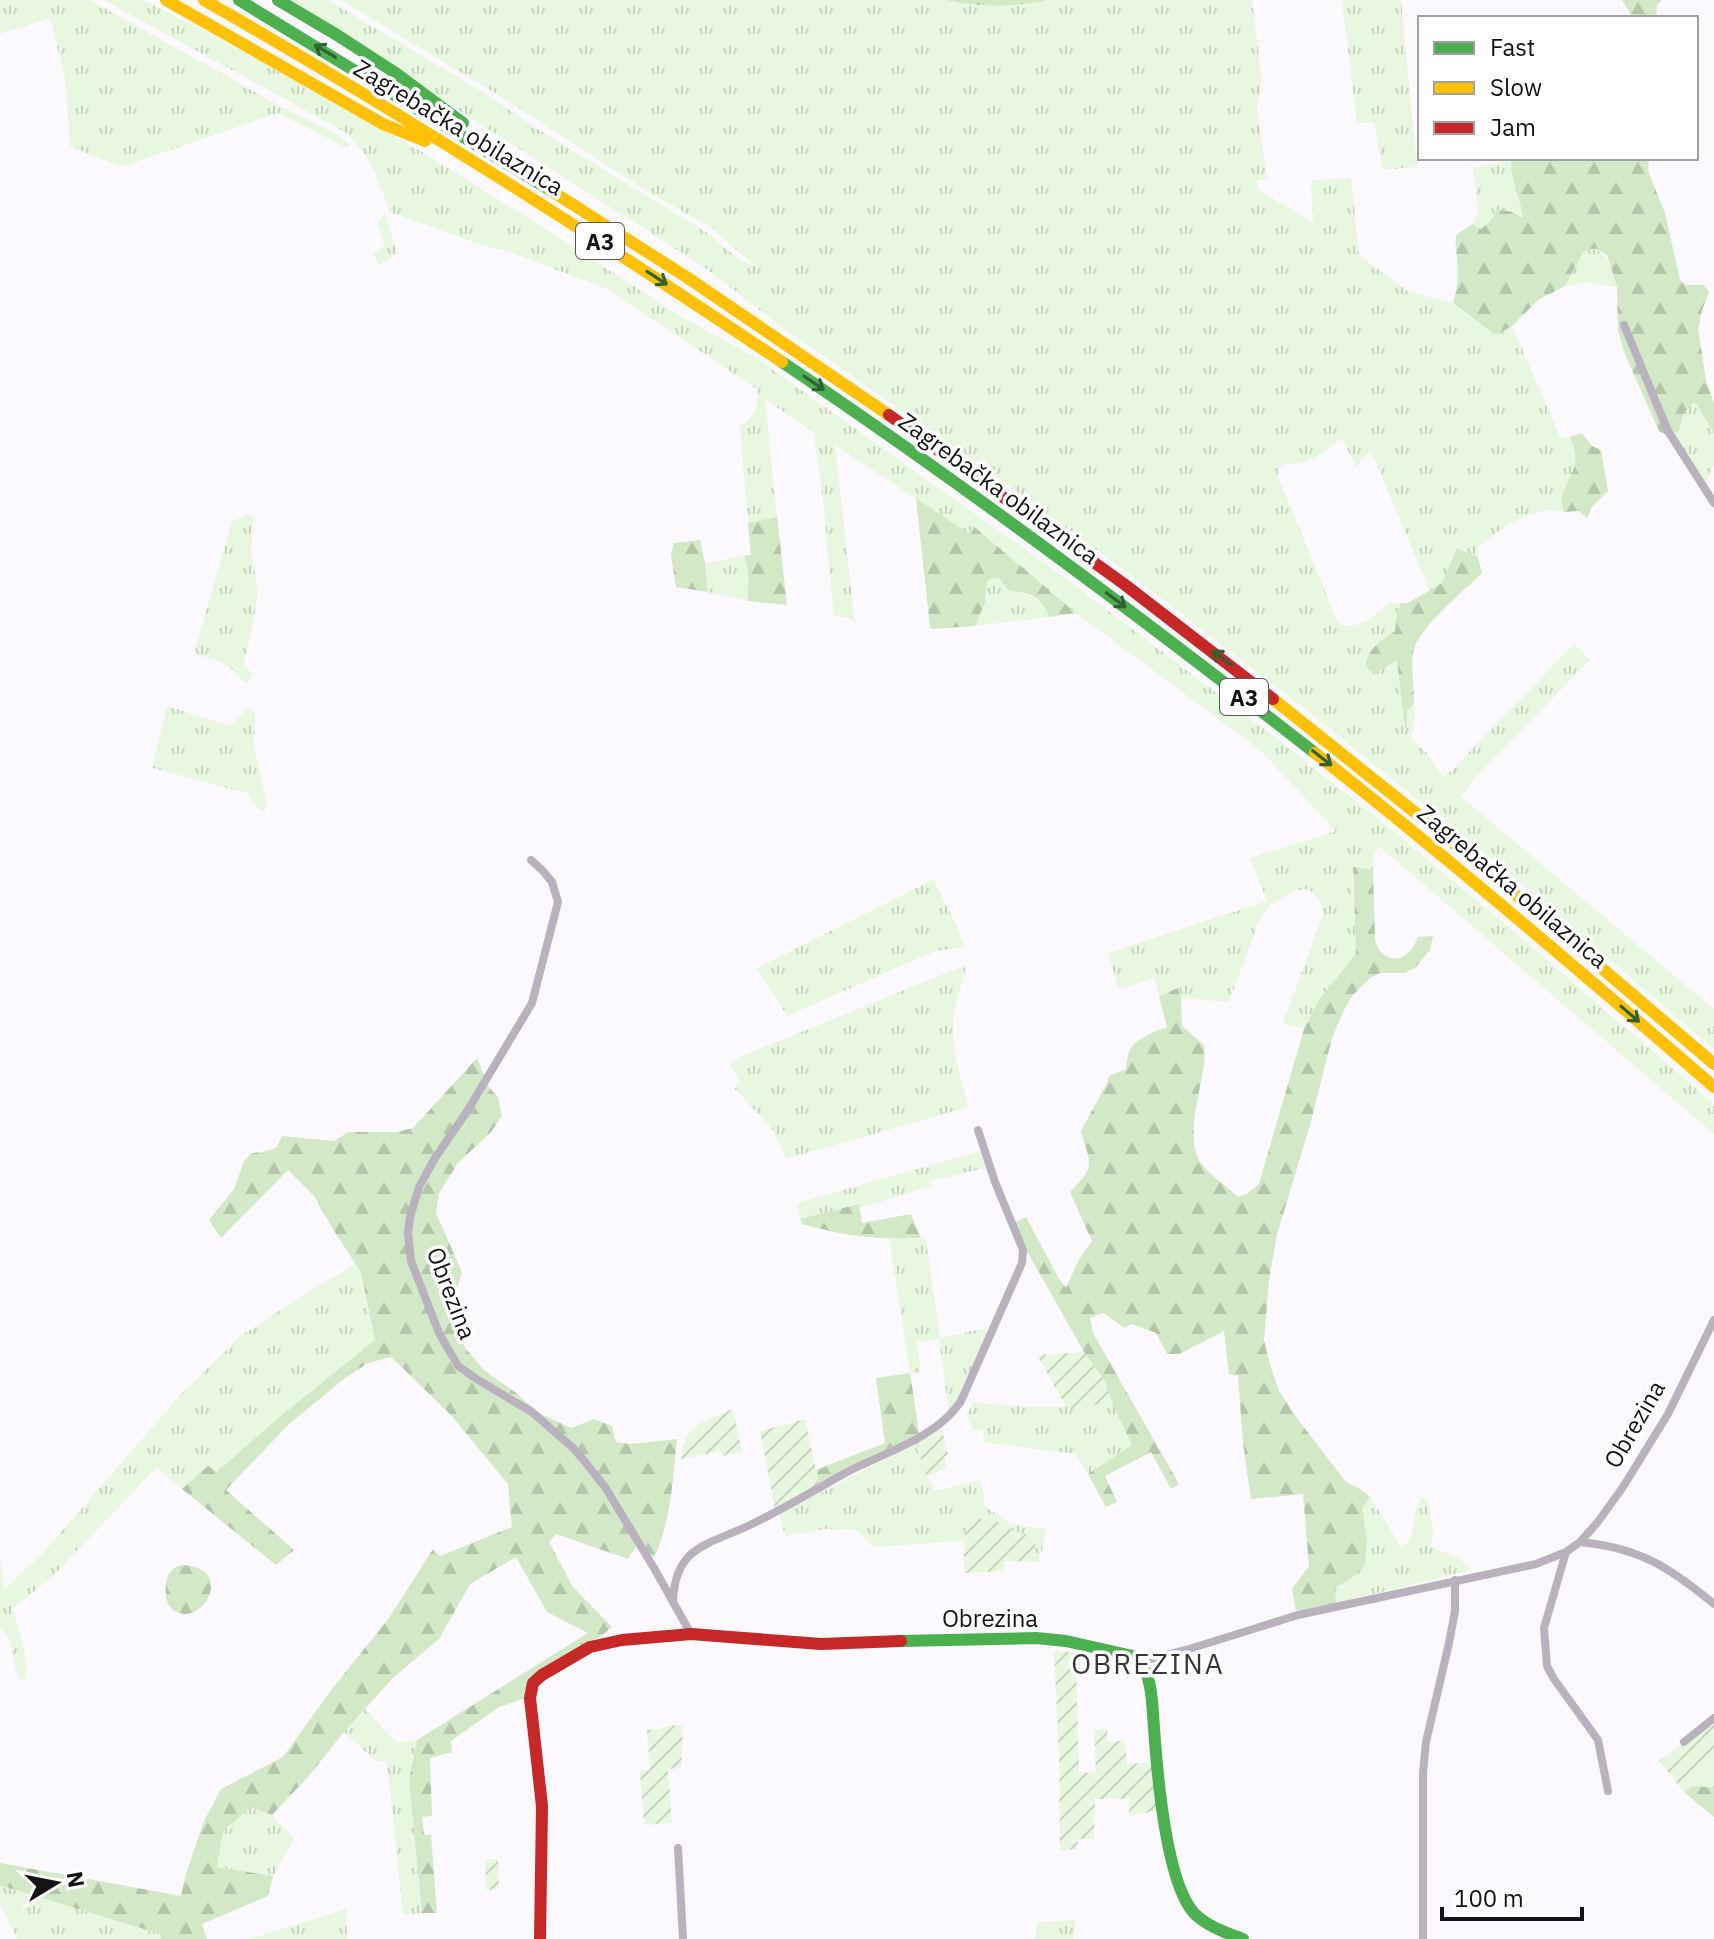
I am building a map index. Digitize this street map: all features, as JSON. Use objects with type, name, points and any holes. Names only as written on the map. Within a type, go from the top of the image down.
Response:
[{"type":"main road","points":[[166,0],[383,124],[436,147],[449,146]]},
{"type":"main road","name":"Zagrebačka obilaznica","points":[[204,0],[593,236],[992,507],[1266,713],[1405,824],[1538,934],[1714,1087]]},
{"type":"main road","name":"Zagrebačka obilaznica","points":[[239,0],[594,217],[787,344],[987,483],[1277,700],[1415,810],[1714,1064]]},
{"type":"main road","points":[[278,0],[397,74],[481,135],[487,149]]},
{"type":"main road","name":"Obrezina","points":[[540,1939],[542,1806],[530,1698],[533,1683],[572,1656],[604,1642],[691,1634],[821,1644],[1036,1638],[1132,1655],[1142,1661]]},
{"type":"main road","points":[[1142,1661],[1151,1698],[1157,1764],[1177,1880],[1193,1912],[1210,1924],[1243,1939]]},
{"type":"street","points":[[1624,325],[1668,431],[1714,503]]},
{"type":"street","name":"Obrezina","points":[[531,860],[552,882],[558,902],[532,1003],[419,1187],[408,1233],[411,1261],[439,1333],[458,1366],[532,1412],[573,1448],[605,1487],[691,1634]]},
{"type":"street","points":[[673,1602],[677,1574],[688,1557],[698,1549],[764,1519],[847,1472],[915,1439],[955,1412],[1004,1305],[1023,1255],[978,1130]]},
{"type":"street","name":"Obrezina","points":[[1142,1661],[1298,1615],[1536,1564],[1566,1552],[1580,1542],[1606,1511],[1647,1449],[1668,1414],[1714,1320]]},
{"type":"street","points":[[1580,1542],[1609,1545],[1646,1557],[1676,1574],[1714,1604]]},
{"type":"street","points":[[1566,1552],[1544,1628],[1547,1666],[1598,1740],[1608,1791]]},
{"type":"street","points":[[1423,1939],[1423,1772],[1426,1742],[1455,1611],[1455,1580]]},
{"type":"street","points":[[1684,1742],[1714,1718]]},
{"type":"street","points":[[678,1848],[683,1939]]},
{"type":"green space","points":[[0,0],[90,0],[335,133],[351,145],[347,148],[278,113],[121,167],[70,146],[65,78],[50,18],[0,34]]},
{"type":"green space","points":[[104,0],[143,0],[230,44],[429,156],[675,313],[756,358],[1061,575],[1387,826],[1714,1104],[1714,1134],[1379,846],[1374,855],[1373,870],[1353,868],[1356,955],[1319,1000],[1304,1029],[1283,1023],[1323,914],[1314,893],[1305,889],[1271,904],[1260,918],[1229,1002],[1181,998],[1177,988],[1159,996],[1154,978],[1119,989],[1108,953],[1267,901],[1250,858],[1336,831],[1260,750],[1076,613],[973,527],[968,533],[835,445],[855,623],[849,618],[834,616],[814,433],[765,399],[777,517],[748,523],[740,426],[755,411],[758,390],[607,289],[510,252],[390,212],[368,159],[345,132]]},
{"type":"green space","points":[[286,0],[328,0],[481,91],[709,234],[737,258],[758,268],[710,227],[341,0],[946,0],[997,6],[1048,0],[1252,0],[1262,81],[1257,107],[1267,179],[1257,180],[1258,189],[1313,223],[1311,180],[1351,178],[1359,255],[1407,291],[1452,303],[1499,334],[1512,326],[1561,439],[1570,437],[1574,450],[1573,470],[1564,493],[1565,512],[1545,511],[1518,520],[1477,548],[1478,557],[1457,548],[1442,583],[1430,591],[1371,451],[1356,467],[1342,438],[1309,460],[1279,468],[1278,476],[1338,623],[1359,624],[1389,603],[1401,603],[1395,632],[1378,643],[1397,659],[1407,728],[1407,711],[1414,703],[1415,720],[1411,739],[1426,752],[1444,778],[1574,644],[1590,660],[1476,777],[1461,797],[1714,1009],[1714,1049],[1523,885],[1307,710],[1124,570],[771,319],[704,267]]},
{"type":"green space","points":[[946,0],[1048,0],[997,6]]},
{"type":"green space","points":[[1342,0],[1401,0],[1417,167],[1383,170],[1374,122],[1357,123]]},
{"type":"green space","points":[[1622,0],[1662,0],[1657,5],[1656,16],[1632,16]]},
{"type":"green space","points":[[1511,160],[1523,219],[1490,222],[1480,231],[1473,224],[1478,212],[1473,168]]},
{"type":"green space","points":[[1511,160],[1649,160],[1648,171],[1665,213],[1680,280],[1685,285],[1704,285],[1709,293],[1698,329],[1706,380],[1714,404],[1714,434],[1697,404],[1693,403],[1684,413],[1679,431],[1669,436],[1659,431],[1624,352],[1618,329],[1617,287],[1607,255],[1597,249],[1583,252],[1565,286],[1538,300],[1512,326],[1498,334],[1453,303],[1458,278],[1457,234],[1473,224],[1480,230],[1498,209],[1523,218]]},
{"type":"green space","points":[[385,214],[397,253],[379,266],[373,253],[385,245],[377,222]]},
{"type":"green space","points":[[1597,250],[1605,257],[1617,287],[1587,282],[1565,286],[1583,252]]},
{"type":"green space","points":[[1693,403],[1697,404],[1714,434],[1714,464],[1707,488],[1672,434],[1679,431],[1684,413]]},
{"type":"green space","points":[[1582,433],[1592,446],[1601,450],[1608,491],[1592,507],[1587,518],[1578,511],[1565,512],[1561,501],[1575,463],[1570,437]]},
{"type":"green space","points":[[916,498],[968,533],[973,526],[1076,613],[1049,617],[1038,599],[1008,590],[1000,579],[994,578],[988,580],[985,602],[975,626],[932,629]]},
{"type":"green space","points":[[247,515],[254,517],[251,549],[258,590],[243,666],[253,673],[247,683],[227,666],[197,655],[195,650],[232,521]]},
{"type":"green space","points":[[777,517],[787,605],[748,601],[748,573],[744,556],[751,555],[748,523]]},
{"type":"green space","points":[[700,540],[708,592],[676,587],[671,554],[674,543]]},
{"type":"green space","points":[[1457,548],[1478,557],[1482,573],[1432,621],[1416,643],[1412,659],[1414,703],[1407,711],[1405,729],[1397,660],[1375,674],[1366,667],[1367,661],[1376,646],[1395,631],[1401,603],[1408,603],[1442,583]]},
{"type":"green space","points":[[744,556],[748,573],[748,601],[708,592],[705,563]]},
{"type":"green space","points":[[1000,579],[1008,590],[1038,600],[1049,617],[975,626],[985,602],[988,580]]},
{"type":"green space","points":[[167,706],[230,726],[250,708],[255,713],[254,744],[266,802],[265,811],[260,811],[247,793],[152,768]]},
{"type":"green space","points":[[1353,867],[1373,870],[1375,940],[1385,956],[1401,957],[1412,949],[1418,937],[1433,936],[1430,950],[1416,967],[1405,973],[1380,973],[1370,978],[1352,996],[1343,1012],[1332,1038],[1277,1234],[1264,1340],[1279,1391],[1346,1482],[1370,1497],[1362,1508],[1367,1539],[1365,1565],[1335,1588],[1336,1603],[1296,1611],[1292,1589],[1309,1566],[1303,1494],[1251,1499],[1238,1376],[1229,1374],[1224,1331],[1179,1354],[1167,1354],[1156,1333],[1132,1324],[1125,1328],[1103,1313],[1090,1318],[1093,1333],[1179,1484],[1171,1489],[1151,1452],[1105,1476],[1117,1502],[1106,1507],[1088,1474],[1132,1445],[1105,1382],[1084,1352],[1027,1251],[1015,1222],[1026,1217],[1066,1288],[1080,1257],[1092,1241],[1070,1192],[1088,1170],[1089,1158],[1081,1131],[1109,1076],[1126,1069],[1134,1045],[1147,1035],[1167,1027],[1159,996],[1178,988],[1182,1026],[1204,1045],[1195,1114],[1196,1153],[1205,1168],[1238,1197],[1259,1184],[1304,1029],[1319,1000],[1356,954]]},
{"type":"green space","points":[[934,879],[964,947],[935,951],[787,1016],[757,968]]},
{"type":"green space","points":[[966,965],[955,1008],[953,1037],[968,1107],[786,1159],[774,1131],[734,1088],[740,1083],[730,1064],[742,1056]]},
{"type":"green space","points":[[477,1058],[489,1087],[498,1097],[502,1116],[491,1132],[458,1163],[439,1193],[436,1213],[462,1272],[454,1301],[465,1348],[486,1372],[539,1413],[571,1428],[594,1419],[612,1426],[616,1442],[630,1444],[677,1439],[668,1515],[654,1558],[639,1542],[628,1559],[556,1534],[549,1542],[573,1587],[612,1627],[528,1681],[525,1698],[499,1707],[451,1741],[452,1752],[430,1758],[432,1816],[422,1817],[424,1835],[431,1835],[437,1913],[422,1913],[409,1780],[417,1740],[588,1633],[547,1612],[516,1557],[470,1584],[439,1639],[393,1678],[272,1815],[251,1807],[223,1831],[217,1867],[273,1876],[268,1896],[202,1924],[207,1939],[161,1939],[160,1934],[0,1885],[0,1863],[181,1896],[204,1821],[221,1789],[283,1757],[389,1618],[433,1549],[440,1556],[512,1527],[508,1484],[450,1414],[391,1357],[368,1363],[345,1378],[288,1425],[226,1490],[294,1550],[276,1565],[182,1489],[208,1466],[217,1472],[375,1340],[361,1272],[314,1196],[288,1170],[221,1238],[209,1220],[234,1189],[244,1161],[252,1153],[276,1148],[282,1136],[334,1141],[348,1132],[397,1132],[413,1128]]},
{"type":"green space","points":[[980,1151],[986,1168],[930,1181],[932,1186],[860,1208],[858,1204],[800,1219],[797,1203]]},
{"type":"green space","points":[[859,1204],[862,1223],[911,1214],[921,1238],[875,1238],[847,1234],[802,1224],[800,1219]]},
{"type":"green space","points":[[889,1239],[926,1239],[940,1338],[986,1328],[987,1336],[959,1400],[949,1413],[939,1339],[917,1342],[921,1372],[910,1373]]},
{"type":"green space","points":[[356,1264],[361,1272],[375,1340],[282,1415],[217,1473],[208,1467],[182,1489],[157,1467],[52,1577],[12,1609],[25,1654],[25,1680],[19,1678],[9,1639],[0,1629],[0,1556],[4,1589],[42,1554],[183,1392],[242,1335]]},
{"type":"green space","points":[[1084,1352],[1105,1382],[1112,1402],[1066,1407],[1037,1355]]},
{"type":"green space","points":[[910,1373],[919,1433],[819,1484],[816,1470],[885,1443],[876,1378]]},
{"type":"green space","points":[[973,1402],[1042,1407],[1112,1402],[1133,1446],[1088,1474],[1076,1454],[984,1442],[983,1430],[972,1430],[967,1416]]},
{"type":"green space","points":[[733,1409],[742,1452],[722,1456],[721,1451],[681,1459],[686,1438],[697,1425]]},
{"type":"green space","points":[[805,1419],[819,1484],[775,1508],[760,1431]]},
{"type":"green space","points":[[942,1429],[948,1455],[944,1457],[946,1468],[927,1476],[915,1444]]},
{"type":"green space","points":[[915,1444],[934,1491],[980,1480],[987,1508],[1010,1524],[1047,1529],[1041,1553],[1035,1553],[1034,1538],[972,1517],[964,1541],[874,1547],[857,1530],[826,1529],[785,1536],[779,1514]]},
{"type":"green space","points":[[1370,1497],[1402,1548],[1410,1537],[1421,1498],[1427,1499],[1433,1531],[1431,1547],[1459,1558],[1472,1570],[1336,1603],[1334,1588],[1351,1578],[1367,1539],[1362,1508]]},
{"type":"green space","points":[[972,1517],[1003,1523],[1009,1529],[1035,1538],[1035,1553],[1041,1553],[1038,1562],[1005,1561],[1003,1571],[964,1573],[964,1541]]},
{"type":"green space","points":[[181,1565],[198,1568],[208,1575],[211,1584],[210,1595],[204,1604],[186,1614],[171,1608],[166,1596],[168,1577],[172,1570]]},
{"type":"green space","points":[[1054,1651],[1076,1653],[1079,1772],[1096,1773],[1094,1730],[1107,1729],[1108,1742],[1125,1741],[1127,1764],[1152,1762],[1160,1810],[1129,1816],[1129,1799],[1095,1799],[1094,1839],[1078,1839],[1077,1849],[1060,1850]]},
{"type":"green space","points":[[365,1709],[397,1743],[417,1740],[409,1780],[422,1913],[403,1915],[387,1761],[377,1762],[344,1732]]},
{"type":"green space","points":[[1714,1721],[1714,1763],[1690,1780],[1693,1786],[1684,1792],[1659,1761]]},
{"type":"green space","points":[[683,1725],[681,1768],[668,1769],[672,1823],[644,1825],[640,1771],[650,1770],[647,1730]]},
{"type":"green space","points":[[1714,1763],[1714,1788],[1693,1786],[1690,1780]]},
{"type":"green space","points":[[1693,1786],[1714,1788],[1714,1817],[1684,1792]]},
{"type":"green space","points":[[251,1807],[272,1815],[294,1839],[273,1876],[217,1867],[223,1831]]},
{"type":"green space","points":[[485,1859],[498,1859],[499,1889],[486,1890]]},
{"type":"green space","points":[[0,1885],[160,1934],[161,1939],[17,1939],[0,1904]]},
{"type":"green space","points":[[346,1909],[347,1939],[249,1939]]},
{"type":"green space","points":[[1076,1920],[1073,1939],[1035,1939],[1037,1922]]},
{"type":"traffic: fast","points":[[239,0],[550,190]]},
{"type":"traffic: fast","points":[[278,0],[397,74],[463,123]]},
{"type":"traffic: fast","points":[[782,362],[1052,553],[1315,753]]},
{"type":"traffic: fast","points":[[901,1641],[1036,1638],[1066,1641],[1137,1657],[1151,1691],[1161,1797],[1176,1877],[1184,1898],[1199,1918],[1243,1939]]},
{"type":"traffic: slow","points":[[166,0],[383,124],[425,141]]},
{"type":"traffic: slow","points":[[204,0],[496,176],[782,362]]},
{"type":"traffic: slow","points":[[550,190],[688,278],[889,415]]},
{"type":"traffic: slow","points":[[1273,699],[1482,866],[1714,1064]]},
{"type":"traffic: slow","points":[[1315,753],[1516,917],[1714,1087]]},
{"type":"traffic: jam","points":[[889,415],[1124,584],[1273,699]]},
{"type":"traffic: jam","points":[[540,1939],[542,1806],[530,1698],[533,1683],[542,1675],[590,1647],[622,1640],[691,1634],[821,1644],[901,1641]]},
{"type":"district","name":"OBREZINA","points":[[1148,1663]]}]
